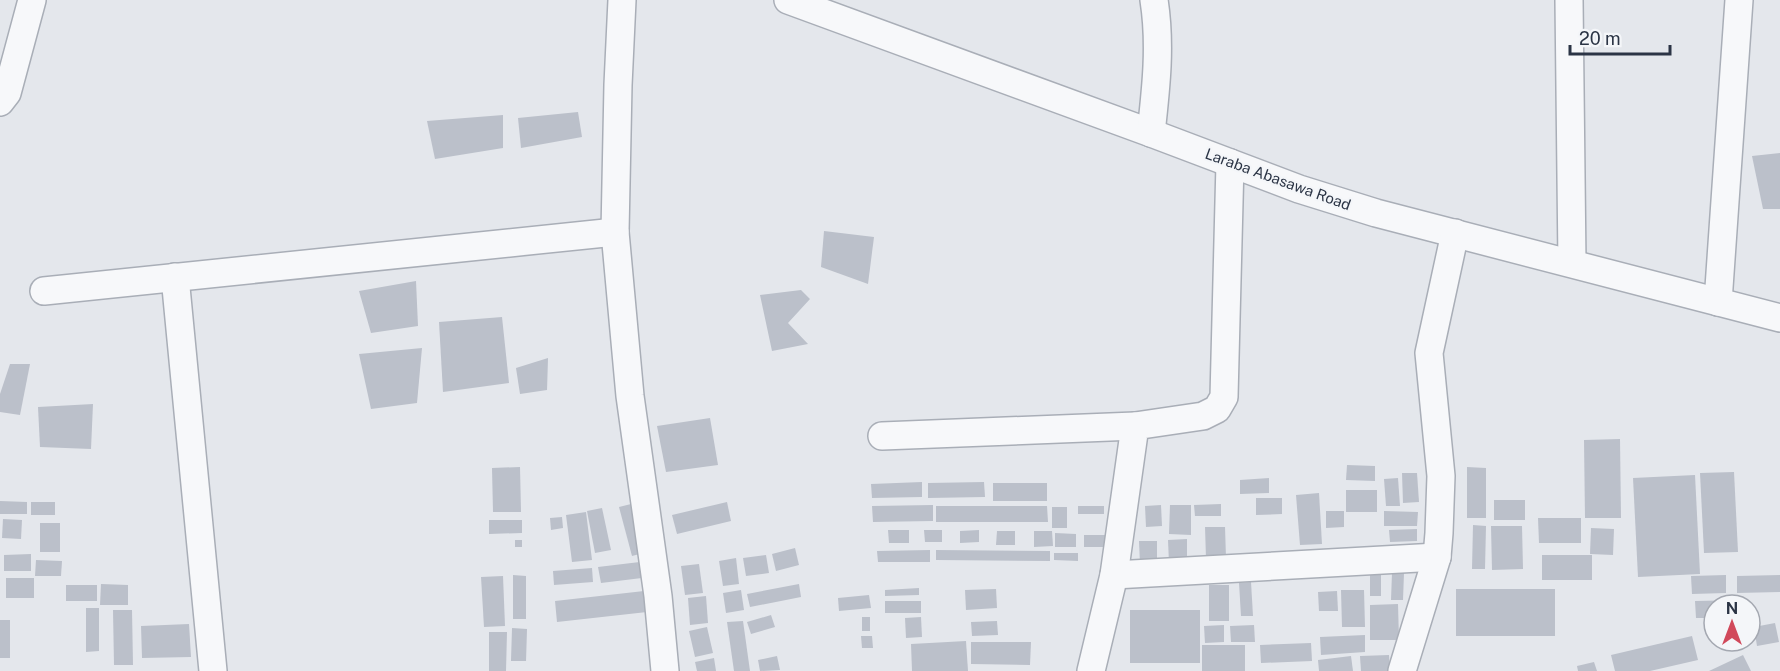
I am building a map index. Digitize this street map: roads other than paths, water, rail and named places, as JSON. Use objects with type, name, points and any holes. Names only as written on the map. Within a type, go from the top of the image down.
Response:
[{"type":"street","points":[[0,102],[7,93],[32,0]]},
{"type":"street","points":[[622,0],[615,232],[630,396],[658,596],[665,671]]},
{"type":"street","name":"Laraba Abasawa Road","points":[[788,0],[1299,189],[1376,213],[1780,318]]},
{"type":"street","points":[[1151,133],[1158,69],[1158,24],[1154,0]]},
{"type":"street","points":[[1569,0],[1572,263]]},
{"type":"street","points":[[1718,302],[1739,0]]},
{"type":"street","points":[[882,436],[1135,426],[1203,416],[1217,410],[1224,397],[1230,163]]},
{"type":"street","points":[[44,291],[615,232]]},
{"type":"street","points":[[1402,671],[1437,557],[1440,533],[1441,476],[1429,353],[1455,233]]},
{"type":"street","points":[[175,277],[213,671]]},
{"type":"street","points":[[1090,671],[1114,575],[1135,426]]},
{"type":"street","points":[[1114,575],[1437,557]]}]
